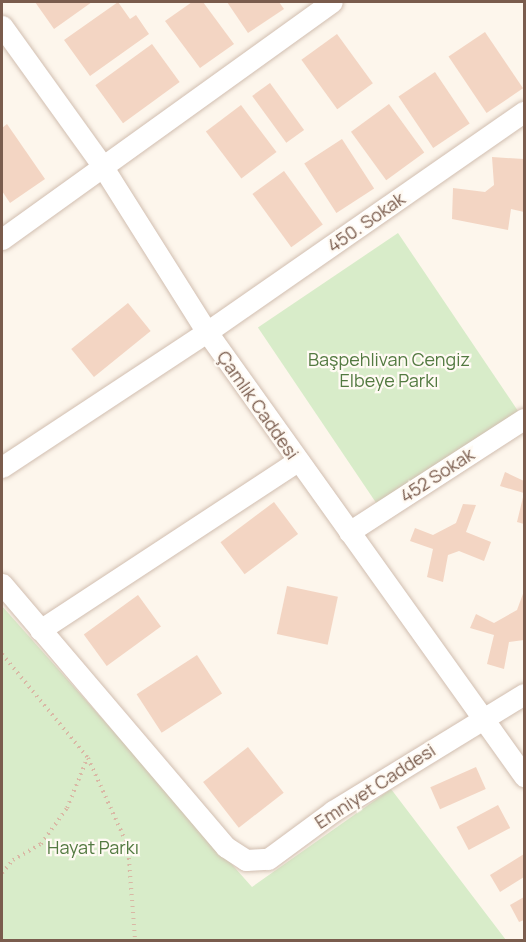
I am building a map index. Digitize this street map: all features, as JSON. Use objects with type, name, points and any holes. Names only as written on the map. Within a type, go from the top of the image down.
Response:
[{"type":"street","points":[[2,238],[101,164],[332,2]]},
{"type":"street","name":"Çamlık Caddesi","points":[[2,26],[101,164],[207,332],[525,776]]},
{"type":"street","name":"450. Sokak","points":[[2,466],[207,332],[525,112]]},
{"type":"street","name":"452 Sokak","points":[[350,532],[525,419]]},
{"type":"street","points":[[2,584],[40,630],[297,460]]},
{"type":"street","name":"Emniyet Caddesi","points":[[40,630],[226,847],[246,860],[268,859],[333,811],[483,717],[525,694]]},
{"type":"path","points":[[2,654],[88,758],[128,846],[136,940]]},
{"type":"path","points":[[2,873],[13,860],[42,844],[67,808],[88,758]]},
{"type":"green space","name":"Başpehlivan Cengiz Elbeye Parkı","points":[[398,233],[519,413],[379,507],[258,328]]},
{"type":"green space","name":"Hayat Parkı","points":[[2,606],[252,887],[391,789],[506,940],[2,940]]},
{"type":"building","points":[[35,2],[92,2],[54,29]]},
{"type":"building","points":[[118,2],[130,19],[136,15],[149,34],[90,76],[64,40]]},
{"type":"building","points":[[192,2],[203,2],[234,44],[200,68],[165,21]]},
{"type":"building","points":[[227,2],[279,2],[284,9],[248,33]]},
{"type":"building","points":[[485,32],[523,88],[487,113],[449,57]]},
{"type":"building","points":[[337,34],[373,83],[337,109],[301,60]]},
{"type":"building","points":[[152,44],[180,82],[123,123],[95,85]]},
{"type":"building","points":[[435,72],[470,123],[433,148],[399,97]]},
{"type":"building","points":[[270,83],[304,130],[286,143],[252,96]]},
{"type":"building","points":[[389,104],[424,153],[386,180],[351,132]]},
{"type":"building","points":[[241,105],[277,152],[241,179],[206,131]]},
{"type":"building","points":[[7,124],[45,179],[10,203],[2,191],[2,128]]},
{"type":"building","points":[[342,139],[374,188],[336,213],[304,164]]},
{"type":"building","points":[[492,157],[524,159],[524,212],[511,209],[508,230],[452,219],[453,188],[485,192],[494,185]]},
{"type":"building","points":[[284,171],[323,224],[291,247],[252,194]]},
{"type":"building","points":[[128,303],[151,331],[94,377],[71,349]]},
{"type":"building","points":[[505,472],[524,481],[524,493],[500,486]]},
{"type":"building","points":[[524,493],[524,524],[517,522]]},
{"type":"building","points":[[274,502],[298,534],[245,574],[220,542]]},
{"type":"building","points":[[463,504],[476,505],[466,532],[491,542],[484,561],[459,551],[448,555],[443,582],[427,577],[433,549],[410,541],[415,528],[433,535],[456,523]]},
{"type":"building","points":[[287,586],[338,597],[328,645],[277,634]]},
{"type":"building","points":[[524,591],[524,640],[509,642],[504,669],[487,664],[494,635],[470,628],[476,614],[494,623],[517,610]]},
{"type":"building","points":[[138,595],[161,627],[107,666],[84,634]]},
{"type":"building","points":[[197,655],[222,694],[162,733],[137,694]]},
{"type":"building","points":[[248,747],[284,793],[239,828],[203,782]]},
{"type":"building","points":[[476,767],[486,789],[440,809],[430,787]]},
{"type":"building","points":[[498,805],[510,828],[469,850],[457,827]]},
{"type":"building","points":[[524,854],[524,877],[500,892],[490,875]]},
{"type":"building","points":[[524,897],[524,920],[519,922],[510,905]]}]
